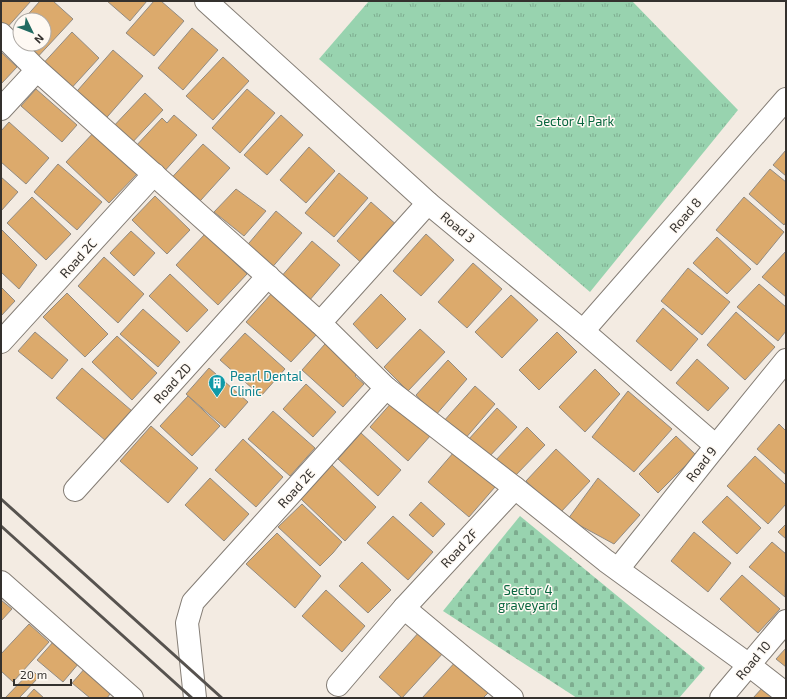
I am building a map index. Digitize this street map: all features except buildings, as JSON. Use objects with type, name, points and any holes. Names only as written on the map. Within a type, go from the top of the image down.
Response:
[{"type":"street","name":"Road 3","points":[[206,1],[428,203],[583,331],[716,446]]},
{"type":"street","points":[[1,34],[37,70],[320,323],[386,388],[618,569],[786,694]]},
{"type":"street","points":[[1,109],[37,70]]},
{"type":"street","name":"Road 8","points":[[583,331],[786,99]]},
{"type":"street","name":"Road 2C","points":[[1,342],[154,174]]},
{"type":"street","points":[[320,323],[428,203]]},
{"type":"street","name":"Road 2D","points":[[75,490],[268,276]]},
{"type":"street","name":"Road 9","points":[[618,569],[786,360]]},
{"type":"street","name":"Road 2E","points":[[195,698],[187,623],[193,602],[386,388]]},
{"type":"street","name":"Road 2F","points":[[338,685],[404,608],[515,488]]},
{"type":"street","points":[[1,582],[132,698]]},
{"type":"street","points":[[404,608],[512,698]]},
{"type":"street","name":"Road 10","points":[[721,698],[786,621]]},
{"type":"green space","name":"Sector 4 Park","points":[[369,1],[632,1],[738,110],[590,292],[319,59]]},
{"type":"green space","name":"Sector 4 graveyard","points":[[520,516],[705,668],[679,698],[577,698],[443,611]]},
{"type":"railway","points":[[1,499],[222,698]]},
{"type":"railway","points":[[1,526],[192,698]]},
{"type":"place","name":"Pearl Dental Clinic","points":[[217,398]]}]
